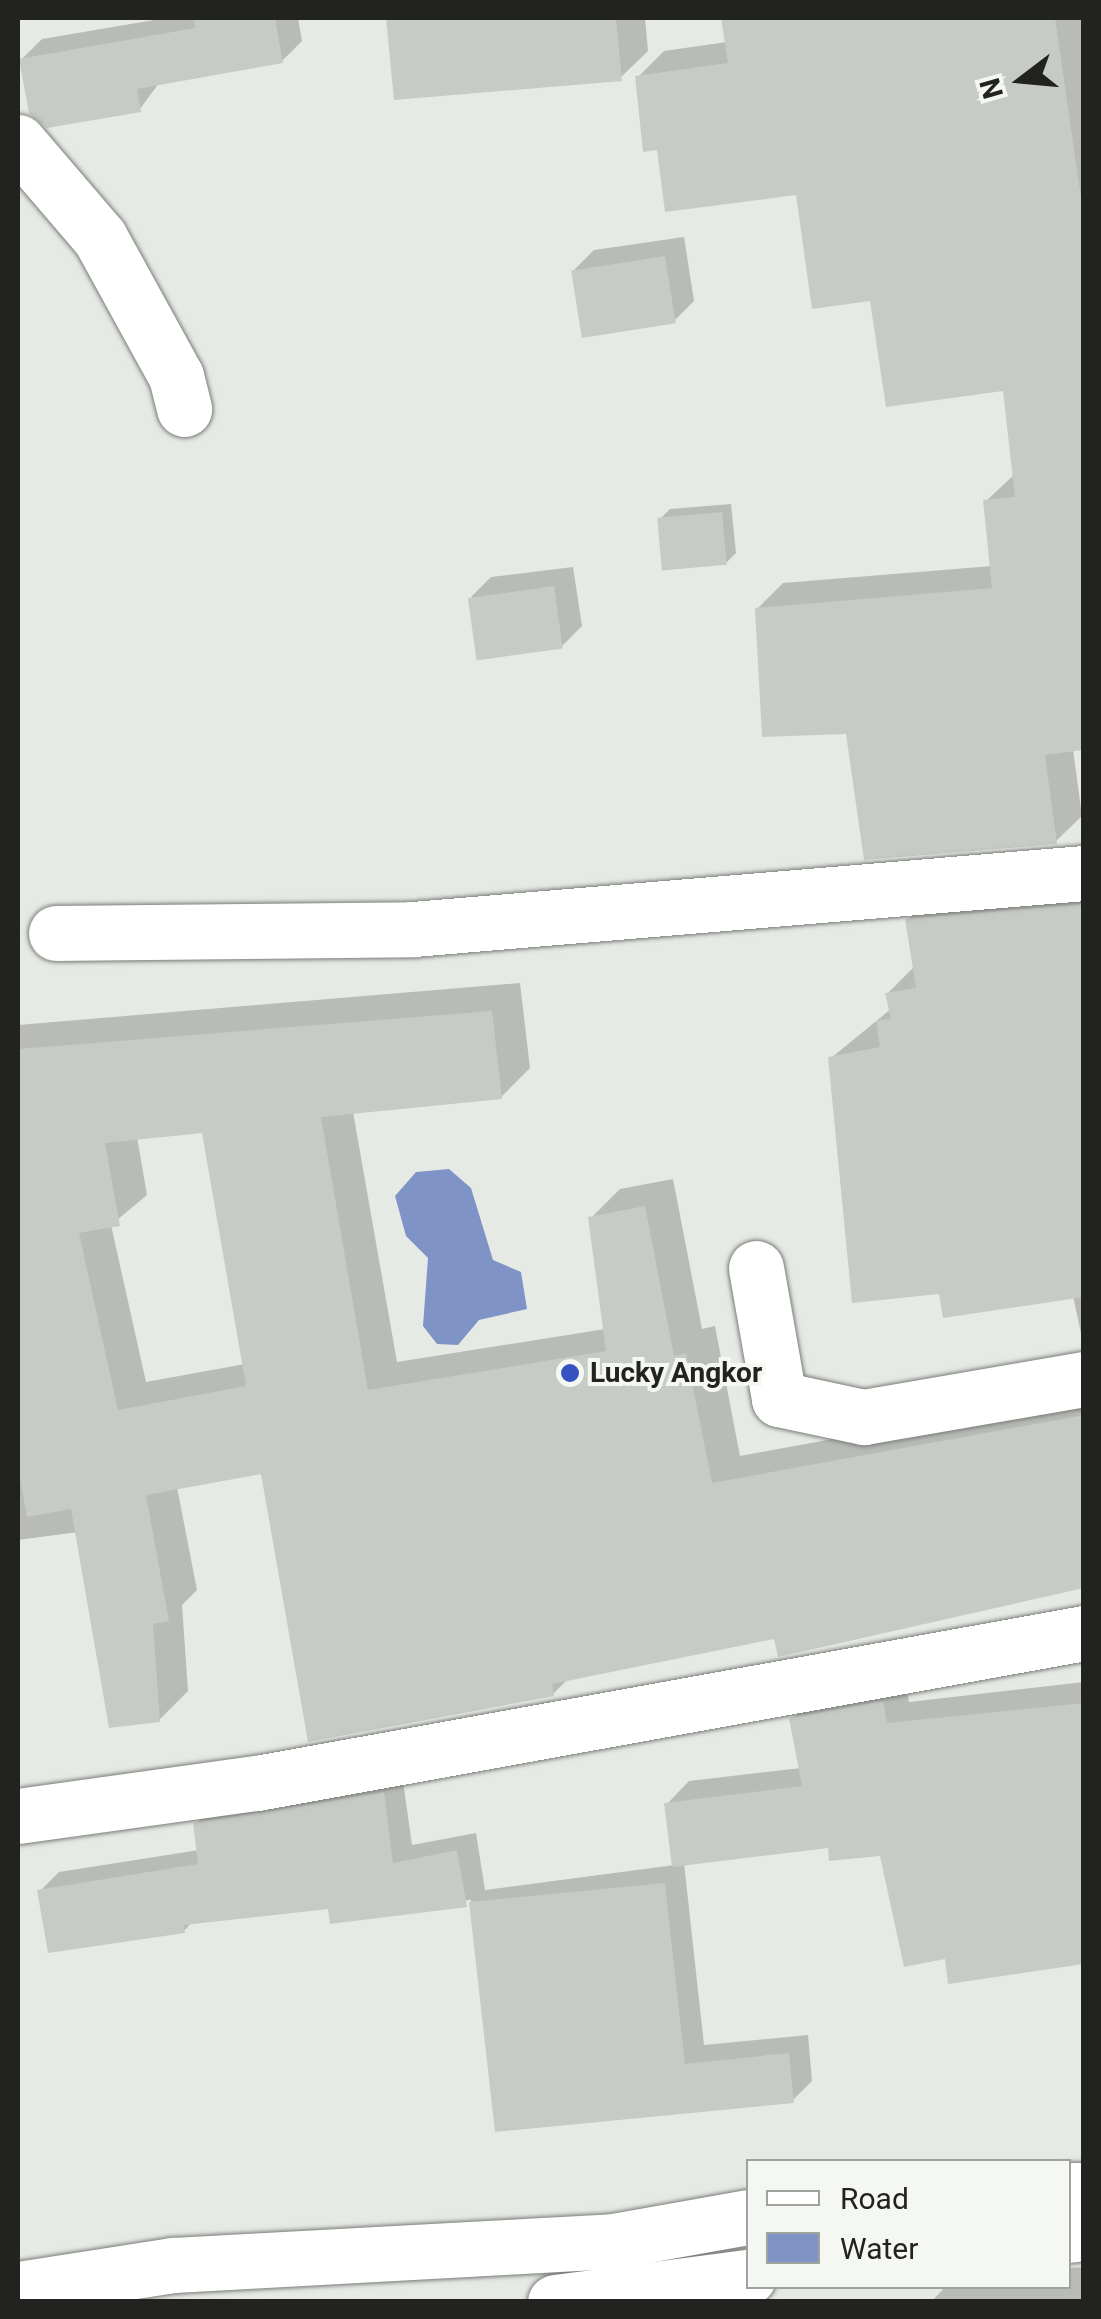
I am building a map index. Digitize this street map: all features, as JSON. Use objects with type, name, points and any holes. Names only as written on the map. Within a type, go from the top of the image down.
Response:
[{"type":"street","points":[[18,142],[100,238],[176,376],[184,409]]},
{"type":"street","points":[[56,933],[413,929],[1084,873]]},
{"type":"street","points":[[756,1268],[779,1398],[864,1417],[1084,1380]]},
{"type":"street","points":[[18,1816],[257,1782],[1084,1634]]},
{"type":"street","points":[[18,2289],[173,2265],[613,2241],[746,2218]]},
{"type":"street","points":[[555,2302],[746,2276]]},
{"type":"water","points":[[449,1169],[471,1188],[493,1260],[521,1272],[527,1309],[479,1320],[458,1345],[437,1344],[423,1326],[428,1258],[406,1236],[395,1196],[416,1172]]},
{"type":"building","points":[[193,18],[275,18],[283,63],[137,89],[141,112],[47,128],[29,113],[19,59],[195,28]]},
{"type":"building","points":[[386,18],[616,18],[622,81],[394,100]]},
{"type":"building","points":[[721,18],[1055,18],[1084,218],[1084,750],[1045,755],[1057,844],[864,860],[846,734],[762,737],[755,608],[992,588],[983,500],[1015,497],[1003,391],[886,407],[870,301],[812,309],[796,195],[665,212],[657,150],[643,152],[635,76],[728,63]]},
{"type":"building","points":[[665,256],[676,323],[582,338],[571,271]]},
{"type":"building","points":[[722,512],[727,565],[662,570],[657,518]]},
{"type":"building","points":[[554,586],[563,648],[477,660],[468,598]]},
{"type":"building","points":[[1084,904],[1084,1297],[943,1318],[939,1294],[852,1303],[828,1057],[880,1047],[876,1021],[891,1019],[885,993],[916,988],[905,919]]},
{"type":"building","points":[[492,1011],[502,1099],[321,1117],[368,1390],[606,1351],[588,1217],[645,1206],[674,1356],[686,1353],[712,1483],[1084,1415],[1084,1588],[778,1657],[774,1639],[552,1684],[554,1696],[308,1742],[261,1474],[146,1495],[169,1621],[153,1624],[160,1722],[109,1728],[71,1509],[27,1517],[18,1468],[18,1049]],"holes":[[[202,1133],[246,1386],[118,1410],[79,1233],[120,1226],[105,1143]]]},
{"type":"building","points":[[883,1701],[887,1723],[1084,1703],[1084,1964],[948,1984],[945,1959],[904,1967],[880,1856],[829,1861],[828,1848],[672,1867],[664,1803],[802,1786],[789,1718]]},
{"type":"building","points":[[384,1792],[393,1863],[457,1850],[467,1907],[330,1924],[328,1909],[184,1925],[185,1933],[48,1953],[37,1890],[198,1864],[193,1823]]},
{"type":"building","points":[[665,1883],[685,2064],[789,2053],[794,2103],[495,2132],[469,1902]]},
{"type":"place","name":"Lucky Angkor","points":[[570,1373]]}]
